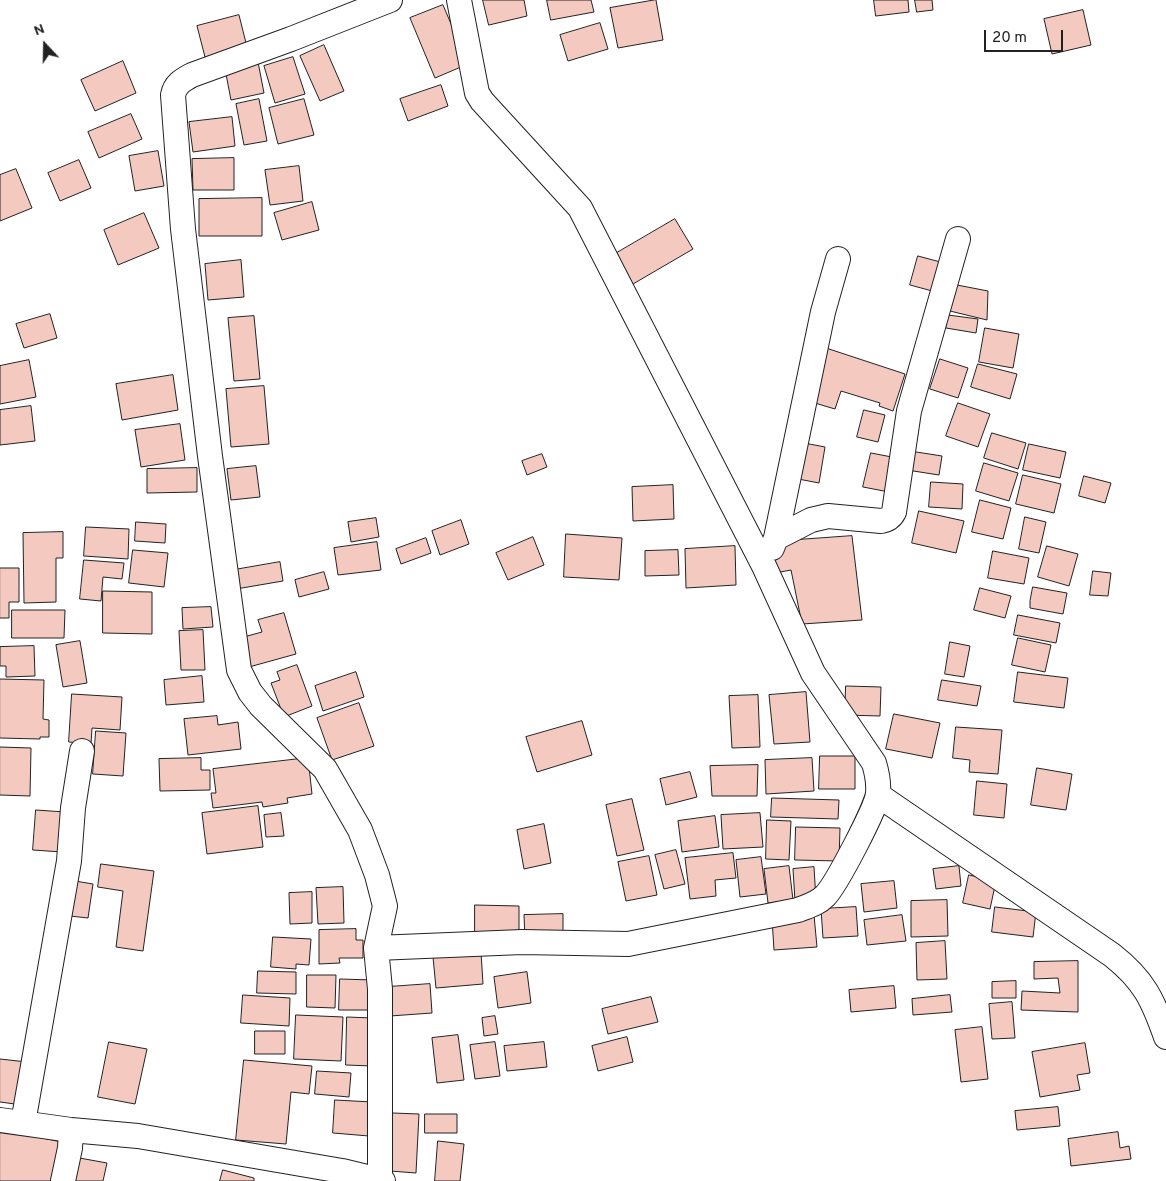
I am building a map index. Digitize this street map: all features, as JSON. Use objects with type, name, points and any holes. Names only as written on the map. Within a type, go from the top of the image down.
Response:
[{"type":"street","points":[[82,752],[73,808],[69,860],[11,1122],[138,1136],[342,1171],[382,1180],[380,989],[376,948],[385,906],[377,875],[360,830],[325,769],[261,706],[250,692],[239,670],[182,229],[173,95],[179,83],[192,74],[291,39],[390,0]]},
{"type":"street","points":[[376,948],[522,942],[628,944],[798,910],[814,904],[826,896],[851,852],[878,795],[878,775],[874,763],[813,673],[764,566],[580,208],[477,93],[459,0]]},
{"type":"street","points":[[776,538],[811,520],[828,516],[881,521],[892,516],[909,410],[958,239]]},
{"type":"street","points":[[764,566],[776,538],[823,312],[838,260]]},
{"type":"street","points":[[878,795],[1130,969],[1144,986],[1156,1007],[1166,1037]]},
{"type":"street","points":[[63,1181],[72,1130]]},
{"type":"building","points":[[483,0],[524,0],[527,16],[489,25]]},
{"type":"building","points":[[547,0],[591,0],[594,12],[551,20]]},
{"type":"building","points":[[656,0],[663,40],[618,48],[610,8]]},
{"type":"building","points":[[874,0],[908,0],[909,12],[876,16]]},
{"type":"building","points":[[915,0],[932,0],[933,10],[917,12]]},
{"type":"building","points":[[443,5],[468,64],[435,78],[410,18]]},
{"type":"building","points":[[1083,10],[1091,45],[1052,54],[1044,19]]},
{"type":"building","points":[[239,15],[247,47],[205,57],[197,26]]},
{"type":"building","points":[[600,23],[608,49],[568,61],[560,35]]},
{"type":"building","points":[[324,45],[344,91],[320,101],[300,56]]},
{"type":"building","points":[[293,57],[305,94],[275,103],[264,66]]},
{"type":"building","points":[[123,61],[136,93],[95,111],[81,80]]},
{"type":"building","points":[[258,62],[264,93],[231,100],[225,69]]},
{"type":"building","points":[[441,85],[448,106],[408,121],[400,99]]},
{"type":"building","points":[[259,99],[267,141],[244,145],[236,104]]},
{"type":"building","points":[[304,99],[314,135],[278,144],[269,108]]},
{"type":"building","points":[[131,114],[142,139],[99,158],[88,132]]},
{"type":"building","points":[[232,117],[235,146],[193,152],[189,122]]},
{"type":"building","points":[[158,151],[164,186],[135,191],[129,156]]},
{"type":"building","points":[[234,158],[234,190],[193,190],[192,159]]},
{"type":"building","points":[[79,160],[91,188],[60,201],[48,173]]},
{"type":"building","points":[[299,166],[303,201],[270,205],[265,170]]},
{"type":"building","points":[[16,169],[32,208],[0,221],[0,175]]},
{"type":"building","points":[[262,198],[262,236],[199,236],[199,199]]},
{"type":"building","points":[[312,202],[319,230],[282,240],[274,213]]},
{"type":"building","points":[[144,213],[159,248],[118,265],[104,230]]},
{"type":"building","points":[[675,219],[693,249],[633,284],[615,254]]},
{"type":"building","points":[[918,256],[944,263],[936,292],[910,285]]},
{"type":"building","points":[[241,260],[244,297],[208,300],[205,264]]},
{"type":"building","points":[[957,285],[988,291],[987,320],[950,311]]},
{"type":"building","points":[[50,314],[57,338],[24,348],[16,324]]},
{"type":"building","points":[[948,315],[978,319],[976,333],[946,328]]},
{"type":"building","points":[[254,316],[260,379],[234,381],[228,318]]},
{"type":"building","points":[[985,328],[1019,334],[1013,368],[979,362]]},
{"type":"building","points":[[826,348],[905,374],[893,411],[879,406],[880,403],[841,391],[835,409],[808,401]]},
{"type":"building","points":[[940,359],[968,368],[958,398],[930,389]]},
{"type":"building","points":[[29,360],[36,397],[0,404],[0,366]]},
{"type":"building","points":[[978,364],[1017,374],[1010,399],[971,387]]},
{"type":"building","points":[[173,375],[178,410],[122,420],[116,384]]},
{"type":"building","points":[[264,386],[269,444],[231,447],[226,389]]},
{"type":"building","points":[[958,403],[990,414],[978,447],[946,436]]},
{"type":"building","points":[[31,406],[35,441],[0,445],[0,410]]},
{"type":"building","points":[[864,410],[885,415],[878,442],[857,437]]},
{"type":"building","points":[[180,424],[185,460],[141,467],[135,430]]},
{"type":"building","points":[[992,433],[1026,443],[1018,469],[984,458]]},
{"type":"building","points":[[799,442],[825,447],[819,483],[793,478]]},
{"type":"building","points":[[1029,444],[1066,452],[1060,478],[1023,470]]},
{"type":"building","points":[[910,451],[942,456],[939,475],[907,470]]},
{"type":"building","points":[[871,453],[897,458],[889,492],[863,487]]},
{"type":"building","points":[[542,454],[547,467],[527,475],[522,461]]},
{"type":"building","points":[[984,463],[1018,473],[1009,501],[976,491]]},
{"type":"building","points":[[256,466],[260,497],[231,500],[227,469]]},
{"type":"building","points":[[197,468],[197,492],[147,493],[147,469]]},
{"type":"building","points":[[1023,475],[1061,484],[1054,513],[1016,504]]},
{"type":"building","points":[[1084,476],[1111,483],[1105,503],[1079,496]]},
{"type":"building","points":[[931,482],[963,484],[962,509],[929,507]]},
{"type":"building","points":[[673,485],[674,519],[633,521],[632,487]]},
{"type":"building","points":[[980,500],[1011,508],[1003,539],[972,532]]},
{"type":"building","points":[[919,511],[964,521],[956,553],[912,543]]},
{"type":"building","points":[[1025,517],[1046,522],[1039,553],[1019,549]]},
{"type":"building","points":[[376,518],[379,537],[351,542],[348,522]]},
{"type":"building","points":[[461,520],[469,544],[440,555],[432,531]]},
{"type":"building","points":[[136,522],[166,524],[165,543],[135,541]]},
{"type":"building","points":[[86,527],[129,529],[128,559],[84,556]]},
{"type":"building","points":[[63,532],[63,558],[56,558],[56,602],[24,603],[23,533]]},
{"type":"building","points":[[566,534],[622,538],[619,580],[564,577]]},
{"type":"building","points":[[852,536],[862,620],[802,624],[791,570],[775,573],[772,562],[782,541]]},
{"type":"building","points":[[533,537],[544,565],[508,580],[496,553]]},
{"type":"building","points":[[426,538],[431,553],[401,564],[396,549]]},
{"type":"building","points":[[377,542],[381,570],[338,575],[334,548]]},
{"type":"building","points":[[735,546],[736,585],[686,588],[685,549]]},
{"type":"building","points":[[1047,546],[1078,554],[1069,586],[1038,577]]},
{"type":"building","points":[[133,550],[168,553],[164,587],[129,583]]},
{"type":"building","points":[[678,550],[679,575],[645,576],[645,551]]},
{"type":"building","points":[[993,551],[1029,558],[1024,584],[988,578]]},
{"type":"building","points":[[84,560],[124,563],[122,579],[103,577],[101,601],[80,599]]},
{"type":"building","points":[[280,562],[283,581],[236,589],[234,570]]},
{"type":"building","points":[[0,568],[19,568],[19,602],[9,602],[9,618],[0,618]]},
{"type":"building","points":[[1093,571],[1111,573],[1108,596],[1090,595]]},
{"type":"building","points":[[324,572],[329,589],[299,597],[295,580]]},
{"type":"building","points":[[1033,587],[1067,593],[1063,614],[1030,608]]},
{"type":"building","points":[[980,588],[1011,596],[1005,618],[974,610]]},
{"type":"building","points":[[103,591],[152,592],[152,634],[103,633]]},
{"type":"building","points":[[211,607],[213,627],[183,629],[182,608]]},
{"type":"building","points":[[12,610],[65,610],[64,638],[12,638]]},
{"type":"building","points":[[284,613],[296,654],[249,667],[240,638],[262,632],[258,620]]},
{"type":"building","points":[[1018,615],[1060,623],[1056,643],[1014,635]]},
{"type":"building","points":[[203,630],[205,670],[181,670],[179,631]]},
{"type":"building","points":[[1018,638],[1051,645],[1045,672],[1012,665]]},
{"type":"building","points":[[80,641],[87,683],[63,687],[56,645]]},
{"type":"building","points":[[950,642],[970,646],[964,677],[945,674]]},
{"type":"building","points":[[34,646],[35,676],[6,677],[6,666],[0,666],[0,647]]},
{"type":"building","points":[[297,665],[312,706],[284,717],[271,683],[280,680],[277,672]]},
{"type":"building","points":[[356,672],[364,697],[323,711],[315,686]]},
{"type":"building","points":[[1018,672],[1068,678],[1064,708],[1014,702]]},
{"type":"building","points":[[202,676],[204,702],[166,705],[164,680]]},
{"type":"building","points":[[0,679],[44,680],[43,719],[49,720],[49,737],[40,737],[40,739],[0,738]]},
{"type":"building","points":[[942,680],[981,686],[977,706],[938,700]]},
{"type":"building","points":[[846,686],[881,687],[880,716],[845,715]]},
{"type":"building","points":[[806,692],[810,742],[774,744],[769,695]]},
{"type":"building","points":[[72,694],[122,697],[120,730],[92,728],[91,744],[69,742]]},
{"type":"building","points":[[758,695],[760,747],[732,748],[729,696]]},
{"type":"building","points":[[359,703],[374,746],[332,760],[317,718]]},
{"type":"building","points":[[894,714],[940,723],[932,758],[886,749]]},
{"type":"building","points":[[217,716],[218,725],[238,722],[241,749],[188,755],[184,719]]},
{"type":"building","points":[[582,721],[592,755],[537,772],[526,737]]},
{"type":"building","points":[[956,727],[1002,730],[998,774],[969,772],[970,760],[953,758]]},
{"type":"building","points":[[96,731],[126,733],[123,776],[93,774]]},
{"type":"building","points":[[0,747],[31,748],[30,796],[0,795]]},
{"type":"building","points":[[820,756],[855,756],[855,789],[819,789]]},
{"type":"building","points":[[201,758],[201,770],[210,770],[210,790],[160,791],[159,759]]},
{"type":"building","points":[[308,758],[312,794],[287,798],[288,803],[263,807],[262,802],[213,808],[211,793],[216,793],[213,769]]},
{"type":"building","points":[[812,758],[814,791],[766,794],[765,760]]},
{"type":"building","points":[[758,765],[757,796],[712,796],[710,766]]},
{"type":"building","points":[[1037,768],[1072,774],[1066,810],[1031,805]]},
{"type":"building","points":[[690,772],[697,797],[666,805],[660,779]]},
{"type":"building","points":[[977,781],[1007,784],[1004,818],[974,815]]},
{"type":"building","points":[[772,798],[839,800],[838,819],[771,817]]},
{"type":"building","points":[[632,799],[644,850],[617,856],[606,805]]},
{"type":"building","points":[[258,806],[263,847],[207,854],[202,813]]},
{"type":"building","points":[[36,810],[65,812],[62,852],[33,850]]},
{"type":"building","points":[[281,813],[284,836],[266,837],[264,815]]},
{"type":"building","points":[[760,813],[763,847],[723,849],[721,815]]},
{"type":"building","points":[[715,816],[719,847],[682,852],[678,821]]},
{"type":"building","points":[[767,820],[791,821],[789,860],[766,859]]},
{"type":"building","points":[[544,824],[551,863],[524,869],[517,830]]},
{"type":"building","points":[[796,827],[840,828],[839,861],[795,860]]},
{"type":"building","points":[[676,850],[685,884],[664,889],[655,855]]},
{"type":"building","points":[[733,853],[736,878],[715,880],[716,896],[690,899],[685,858]]},
{"type":"building","points":[[649,856],[657,895],[626,901],[618,862]]},
{"type":"building","points":[[761,857],[766,894],[740,897],[736,860]]},
{"type":"building","points":[[101,864],[154,871],[143,951],[116,947],[123,891],[98,887]]},
{"type":"building","points":[[789,866],[793,900],[768,903],[764,869]]},
{"type":"building","points":[[959,866],[961,886],[936,889],[933,869]]},
{"type":"building","points":[[814,867],[816,900],[795,901],[793,869]]},
{"type":"building","points":[[969,875],[996,881],[990,909],[963,903]]},
{"type":"building","points":[[75,881],[93,884],[88,918],[70,916]]},
{"type":"building","points":[[894,881],[897,908],[864,912],[861,884]]},
{"type":"building","points":[[343,887],[344,923],[318,924],[316,888]]},
{"type":"building","points":[[312,892],[312,923],[290,924],[289,893]]},
{"type":"building","points":[[947,900],[948,936],[911,937],[911,901]]},
{"type":"building","points":[[475,905],[519,906],[519,938],[475,937]]},
{"type":"building","points":[[856,907],[858,936],[823,938],[821,909]]},
{"type":"building","points":[[995,907],[1036,912],[1033,937],[992,932]]},
{"type":"building","points":[[563,914],[563,937],[525,938],[524,915]]},
{"type":"building","points":[[814,915],[817,947],[774,950],[772,919]]},
{"type":"building","points":[[902,915],[906,941],[867,945],[864,920]]},
{"type":"building","points":[[356,929],[356,940],[363,940],[363,958],[339,958],[340,963],[319,964],[319,930]]},
{"type":"building","points":[[273,937],[311,939],[309,965],[296,964],[296,969],[271,967]]},
{"type":"building","points":[[945,941],[947,979],[917,980],[916,943]]},
{"type":"building","points":[[481,952],[483,984],[436,988],[433,957]]},
{"type":"building","points":[[1078,961],[1078,1012],[1021,1010],[1022,991],[1060,993],[1058,978],[1034,979],[1034,962]]},
{"type":"building","points":[[258,971],[296,972],[296,994],[257,993]]},
{"type":"building","points":[[527,972],[531,1003],[498,1008],[494,977]]},
{"type":"building","points":[[307,975],[336,975],[335,1008],[307,1007]]},
{"type":"building","points":[[340,979],[373,980],[372,1010],[339,1010]]},
{"type":"building","points":[[1016,981],[1016,998],[992,998],[992,982]]},
{"type":"building","points":[[430,984],[432,1013],[390,1016],[388,987]]},
{"type":"building","points":[[894,986],[896,1008],[851,1012],[849,990]]},
{"type":"building","points":[[243,995],[290,998],[289,1026],[241,1023]]},
{"type":"building","points":[[950,995],[952,1012],[913,1015],[912,999]]},
{"type":"building","points":[[651,997],[658,1022],[608,1034],[602,1009]]},
{"type":"building","points":[[1012,1002],[1015,1038],[992,1039],[989,1004]]},
{"type":"building","points":[[296,1015],[343,1017],[341,1061],[294,1059]]},
{"type":"building","points":[[495,1016],[498,1034],[484,1036],[482,1018]]},
{"type":"building","points":[[347,1017],[373,1018],[372,1066],[346,1065]]},
{"type":"building","points":[[982,1027],[988,1079],[961,1082],[955,1030]]},
{"type":"building","points":[[255,1031],[285,1031],[285,1054],[255,1054]]},
{"type":"building","points":[[458,1035],[464,1080],[437,1083],[432,1038]]},
{"type":"building","points":[[627,1037],[633,1062],[598,1071],[592,1046]]},
{"type":"building","points":[[109,1042],[147,1049],[135,1104],[98,1097]]},
{"type":"building","points":[[495,1042],[500,1076],[475,1079],[470,1045]]},
{"type":"building","points":[[544,1042],[547,1067],[507,1071],[504,1046]]},
{"type":"building","points":[[1085,1043],[1090,1073],[1077,1075],[1080,1090],[1040,1097],[1032,1052]]},
{"type":"building","points":[[0,1059],[27,1062],[22,1105],[0,1102]]},
{"type":"building","points":[[244,1060],[312,1066],[309,1094],[291,1092],[286,1144],[236,1140]]},
{"type":"building","points":[[317,1071],[351,1073],[349,1097],[315,1094]]},
{"type":"building","points":[[335,1100],[372,1102],[369,1136],[333,1133]]},
{"type":"building","points":[[1058,1107],[1060,1126],[1017,1130],[1015,1111]]},
{"type":"building","points":[[393,1113],[419,1114],[416,1173],[390,1171]]},
{"type":"building","points":[[425,1114],[457,1114],[457,1133],[425,1133]]},
{"type":"building","points":[[0,1129],[66,1143],[57,1181],[0,1181]]},
{"type":"building","points":[[1118,1132],[1120,1148],[1129,1146],[1131,1159],[1071,1166],[1068,1139]]},
{"type":"building","points":[[438,1141],[464,1144],[460,1181],[435,1181]]},
{"type":"building","points":[[74,1157],[107,1163],[103,1181],[69,1181]]},
{"type":"building","points":[[223,1170],[254,1178],[254,1181],[220,1181]]}]
